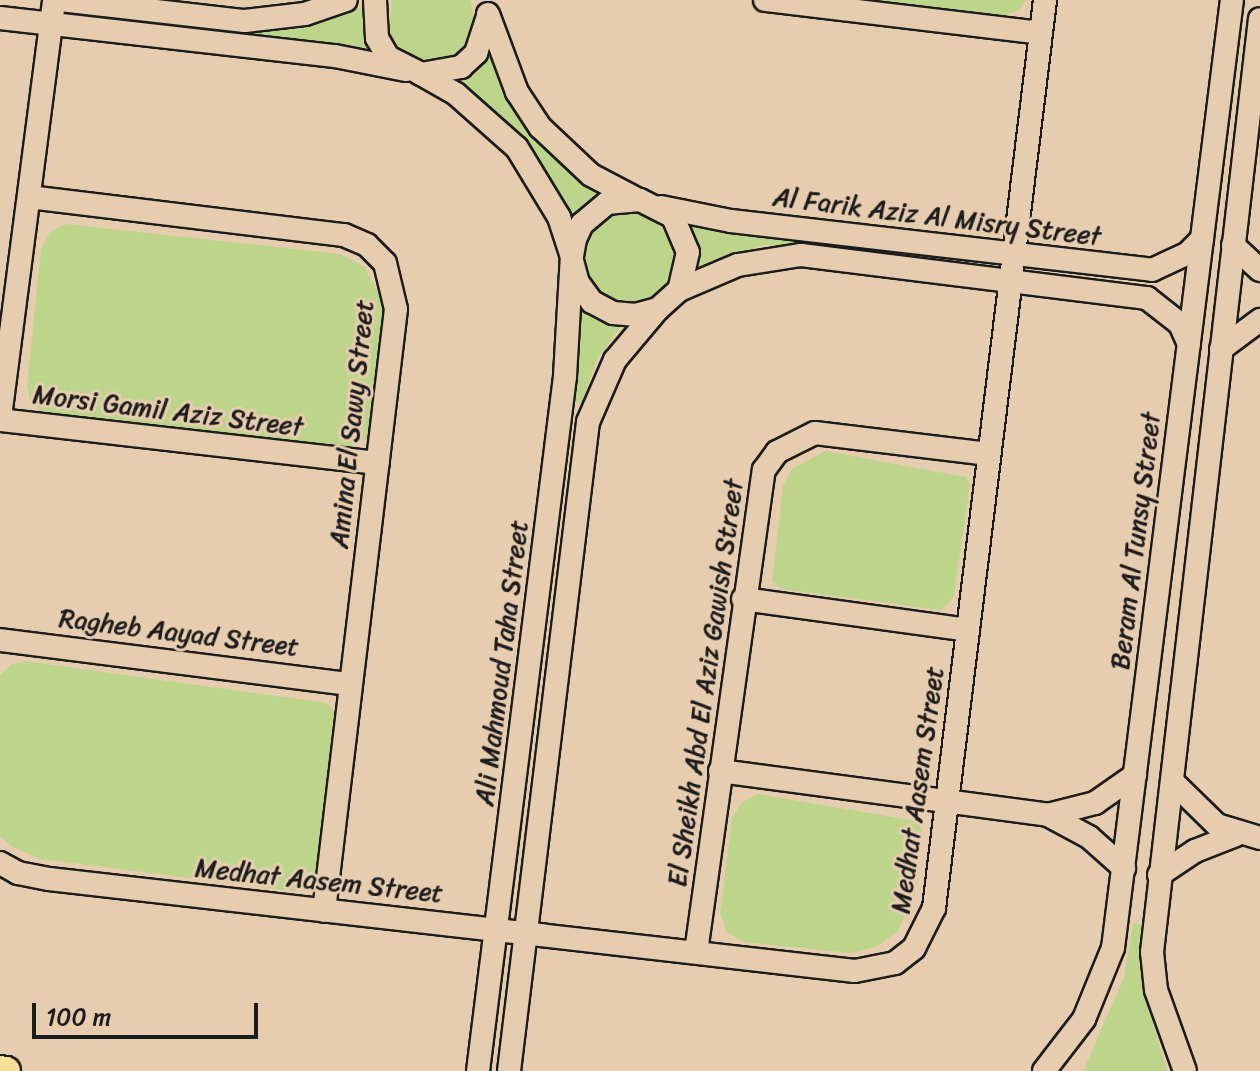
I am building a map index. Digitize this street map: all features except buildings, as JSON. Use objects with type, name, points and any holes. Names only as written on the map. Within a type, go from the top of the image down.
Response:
[{"type":"main road","points":[[0,1070],[6,1071]]},
{"type":"street","points":[[0,418],[54,0]]},
{"type":"street","points":[[60,0],[245,21],[305,14],[346,0]]},
{"type":"street","points":[[375,0],[377,38],[388,57],[456,94],[517,148],[559,217],[578,283],[603,307],[636,315],[658,309]]},
{"type":"street","points":[[765,0],[1040,33]]},
{"type":"street","name":"Medhat Aasem Street","points":[[0,863],[18,873],[49,879],[855,971],[895,963],[920,939],[934,908],[1045,0]]},
{"type":"street","name":"Beram Al Tunsy Street","points":[[1044,1071],[1063,1060],[1101,987],[1113,948],[1232,0]]},
{"type":"street","points":[[0,18],[335,56],[413,72],[461,67],[486,34],[487,7]]},
{"type":"street","name":"Al Farik Aziz Al Misry Street","points":[[487,7],[517,92],[540,127],[591,175],[648,203],[731,221],[1152,270],[1188,253],[1202,239]]},
{"type":"street","points":[[1182,1069],[1156,990],[1152,952],[1260,19]]},
{"type":"street","name":"Amina El Sawy Street","points":[[29,197],[344,235],[367,245],[385,263],[396,309],[324,911]]},
{"type":"street","points":[[509,1071],[588,422],[615,360],[658,309],[679,290],[688,262],[684,233],[648,203],[607,203],[593,212],[578,232],[572,258]]},
{"type":"street","points":[[1233,245],[1260,270]]},
{"type":"street","name":"Al Farik Aziz Al Misry Street","points":[[679,290],[738,265],[801,255],[1147,298],[1173,316],[1189,344]]},
{"type":"street","name":"Ali Mahmoud Taha Street","points":[[478,1071],[567,363],[572,258]]},
{"type":"street","points":[[1221,349],[1260,320]]},
{"type":"street","name":"Morsi Gamil Aziz Street","points":[[0,418],[378,463]]},
{"type":"street","name":"El Sheikh Abd El Aziz Gawish Street","points":[[696,952],[743,599],[764,470],[794,440],[836,432],[989,454]]},
{"type":"street","points":[[743,599],[968,630]]},
{"type":"street","name":"Ragheb Aayad Street","points":[[0,640],[350,684]]},
{"type":"street","points":[[720,771],[1048,815],[1089,837],[1124,868]]},
{"type":"street","points":[[1048,815],[1095,803],[1135,775]]},
{"type":"street","points":[[1172,781],[1200,813],[1236,835],[1260,838]]},
{"type":"street","points":[[1159,875],[1195,851],[1236,835]]},
{"type":"green space","points":[[392,0],[471,0],[475,29],[468,46],[436,64],[402,53],[389,30]]},
{"type":"green space","points":[[850,0],[1026,0],[1019,10],[1001,17]]},
{"type":"green space","points":[[364,6],[372,56],[67,13],[251,31],[319,24]]},
{"type":"green space","points":[[489,52],[501,90],[537,142],[608,195],[572,227],[554,183],[519,131],[453,83]]},
{"type":"green space","points":[[628,213],[645,217],[660,226],[669,241],[673,258],[669,275],[660,290],[645,299],[628,303],[611,299],[596,290],[587,275],[583,258],[587,241],[596,226],[611,217]]},
{"type":"green space","points":[[687,220],[827,238],[827,246],[763,245],[696,269]]},
{"type":"green space","points":[[65,224],[340,254],[364,266],[383,302],[372,426],[366,439],[348,450],[42,412],[30,401],[27,385],[41,249],[49,233]]},
{"type":"green space","points":[[582,307],[623,324],[596,361],[582,404],[572,401]]},
{"type":"green space","points":[[825,451],[966,477],[970,485],[954,596],[948,604],[940,610],[781,589],[772,581],[783,486],[792,469]]},
{"type":"green space","points":[[25,661],[327,703],[337,715],[318,878],[307,888],[292,891],[40,859],[11,846],[0,836],[0,675],[12,664]]},
{"type":"green space","points":[[758,794],[916,821],[922,831],[915,895],[898,931],[876,947],[850,953],[743,942],[727,932],[720,913],[732,817],[742,802]]},
{"type":"green space","points":[[1133,923],[1145,925],[1148,1005],[1167,1071],[1083,1071],[1124,977]]}]
